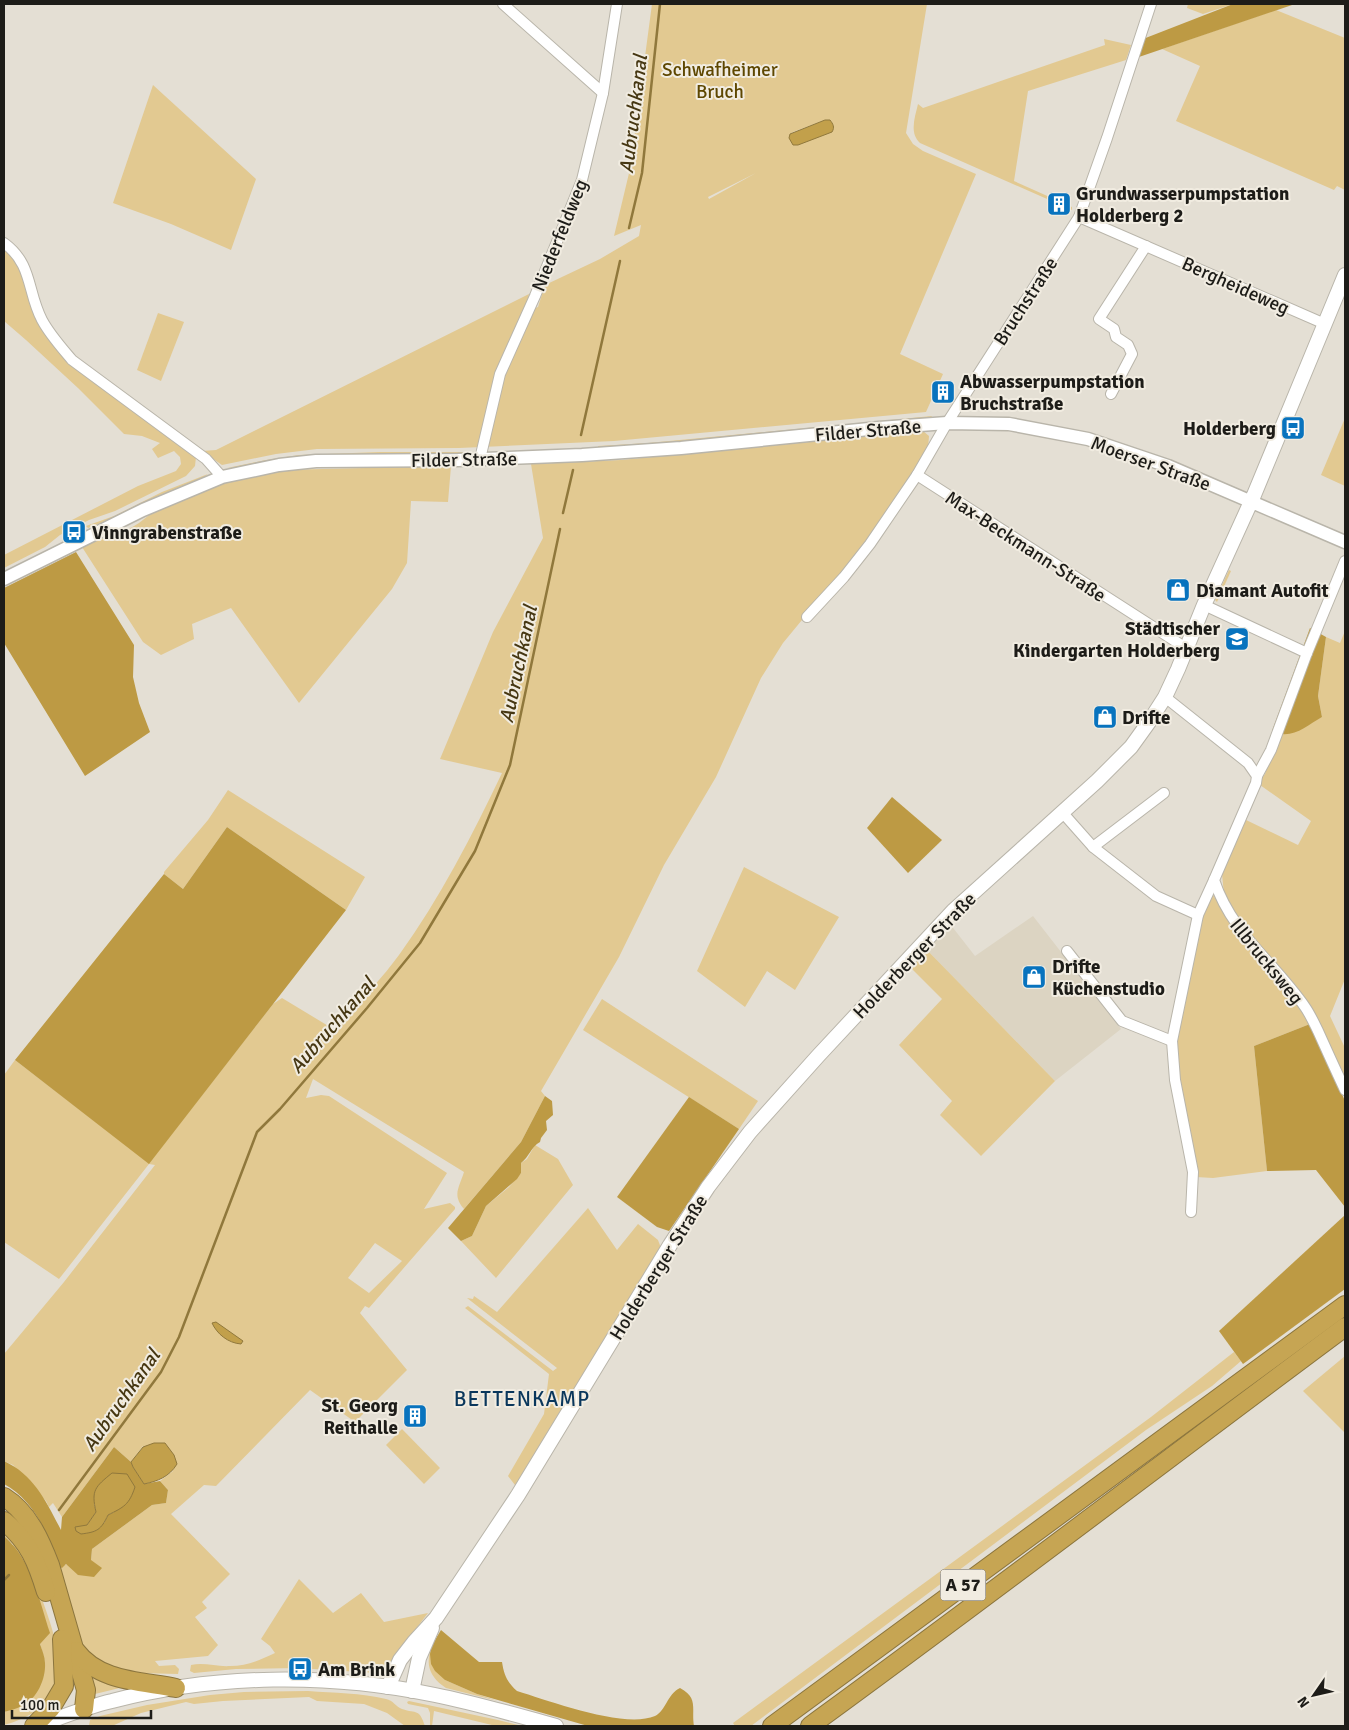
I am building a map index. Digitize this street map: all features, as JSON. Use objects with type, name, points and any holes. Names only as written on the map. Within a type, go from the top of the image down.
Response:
[{"type":"highway","name":"A 57","points":[[776,1723],[1345,1305]]},
{"type":"highway","name":"A 57","points":[[810,1726],[934,1636],[1345,1327]]},
{"type":"highway","points":[[4,1497],[30,1522],[42,1545],[69,1645],[64,1686],[51,1708],[36,1726]]},
{"type":"highway","points":[[4,1521],[16,1531],[33,1556],[86,1690],[84,1709]]},
{"type":"highway","points":[[829,1726],[914,1658],[934,1636]]},
{"type":"highway","points":[[69,1645],[86,1663],[102,1673],[176,1688]]},
{"type":"main road","name":"Holderberger Straße","points":[[388,1687],[400,1660],[436,1618],[518,1495],[675,1237],[708,1187],[750,1132],[953,911],[1097,780],[1131,746],[1149,722],[1165,697],[1251,502],[1345,275]]},
{"type":"main road","name":"Holderberger Straße","points":[[412,1691],[419,1658],[436,1618]]},
{"type":"main road","points":[[36,1726],[112,1700],[176,1688],[253,1680],[307,1680],[388,1687],[436,1695],[556,1726]]},
{"type":"street","points":[[503,4],[603,93]]},
{"type":"street","name":"Niederfeldweg","points":[[480,459],[500,374],[535,296],[582,180],[603,93],[616,4]]},
{"type":"street","name":"Bruchstraße","points":[[806,617],[844,577],[870,544],[917,475],[947,423],[1079,217],[1108,138],[1151,4]]},
{"type":"street","name":"Bergheideweg","points":[[1079,217],[1325,324]]},
{"type":"street","points":[[4,243],[21,259],[42,320],[57,343],[72,360],[206,459],[222,477]]},
{"type":"street","points":[[1111,394],[1132,354],[1128,345],[1116,336],[1114,329],[1099,319],[1146,246]]},
{"type":"street","name":"Filder Straße","points":[[4,579],[142,510],[222,477],[278,465],[316,461],[480,459],[681,448],[947,423]]},
{"type":"street","name":"Moerser Straße","points":[[947,423],[1009,424],[1088,439],[1168,466],[1345,542]]},
{"type":"street","name":"Max-Beckmann-Straße","points":[[917,475],[1186,648]]},
{"type":"street","points":[[1191,1212],[1193,1172],[1174,1080],[1172,1041],[1198,915],[1256,783],[1256,776],[1271,750],[1307,653],[1345,560]]},
{"type":"street","points":[[1204,605],[1307,653]]},
{"type":"street","points":[[1165,697],[1248,763],[1256,776]]},
{"type":"street","points":[[1093,847],[1164,793]]},
{"type":"street","points":[[1062,812],[1093,847],[1156,896],[1198,915]]},
{"type":"street","name":"Illbrucksweg","points":[[1214,880],[1226,910],[1237,927],[1281,975],[1307,1008],[1345,1090]]},
{"type":"street","points":[[1067,951],[1122,1021],[1172,1041]]},
{"type":"shaded area","points":[[1233,4],[1295,4],[1136,58],[1143,39]]},
{"type":"shaded area","points":[[825,120],[830,120],[832,123],[832,132],[798,145],[793,145],[789,138],[790,134]]},
{"type":"shaded area","points":[[76,552],[134,645],[133,677],[139,703],[150,732],[85,776],[4,643],[4,588]]},
{"type":"shaded area","points":[[1310,628],[1326,637],[1318,696],[1322,717],[1298,731],[1279,734],[1272,731]]},
{"type":"shaded area","points":[[892,797],[942,840],[908,873],[867,828]]},
{"type":"shaded area","points":[[227,827],[346,910],[149,1164],[15,1060],[164,874],[183,889]]},
{"type":"shaded area","points":[[1033,916],[1121,1029],[1055,1081],[926,949],[950,924],[975,956]]},
{"type":"shaded area","points":[[1310,1024],[1345,1101],[1345,1207],[1316,1170],[1267,1171],[1254,1046]]},
{"type":"shaded area","points":[[545,1096],[552,1101],[553,1115],[546,1121],[547,1130],[540,1142],[521,1163],[521,1173],[517,1179],[486,1206],[472,1236],[461,1241],[448,1228],[521,1142]]},
{"type":"shaded area","points":[[689,1097],[739,1129],[669,1231],[657,1227],[617,1197]]},
{"type":"shaded area","points":[[1345,1215],[1345,1289],[1243,1364],[1219,1331]]},
{"type":"shaded area","points":[[216,1322],[243,1341],[241,1344],[227,1340],[220,1334],[212,1323]]},
{"type":"shaded area","points":[[154,1443],[165,1443],[174,1455],[177,1464],[163,1478],[144,1484],[131,1462],[143,1447]]},
{"type":"shaded area","points":[[114,1447],[131,1462],[144,1484],[160,1481],[168,1490],[166,1503],[152,1505],[92,1549],[91,1560],[102,1568],[94,1577],[78,1575],[66,1564],[62,1568],[58,1566],[50,1542],[39,1519],[24,1499],[4,1484],[4,1461],[31,1481],[44,1499],[61,1530],[62,1517]],"holes":[[[94,1503],[114,1512],[108,1515],[104,1523],[79,1526],[87,1525],[96,1512]]]},
{"type":"shaded area","points":[[112,1473],[127,1474],[135,1487],[128,1502],[108,1515],[98,1529],[81,1534],[76,1531],[75,1527],[87,1525],[96,1512],[94,1494],[98,1486]]},
{"type":"shaded area","points":[[4,1536],[14,1546],[28,1569],[50,1633],[40,1644],[44,1656],[45,1669],[40,1688],[27,1703],[4,1712]]},
{"type":"shaded area","points":[[441,1630],[479,1662],[502,1662],[506,1678],[517,1691],[587,1712],[625,1719],[642,1719],[655,1716],[659,1714],[672,1694],[680,1688],[692,1700],[694,1726],[588,1726],[477,1694],[445,1680],[435,1671],[431,1664],[430,1654],[432,1645]]},
{"type":"green space","name":"Schwafheimer Bruch","points":[[652,4],[927,4],[906,133],[913,144],[923,151],[976,174],[900,354],[943,374],[926,412],[614,441],[459,448],[317,449],[276,454],[222,465],[202,451],[216,450],[529,294],[526,311],[538,307],[545,285],[600,259],[639,236],[641,225],[614,236],[630,169]],"holes":[[[825,120],[830,120],[789,138],[793,132]],[[756,173],[709,199],[708,197]]]},
{"type":"green space","points":[[1188,4],[1233,4],[1203,14],[1187,8]]},
{"type":"green space","points":[[1276,10],[1345,38],[1345,190],[1337,186],[1334,190],[1176,121],[1200,66],[1162,49]]},
{"type":"green space","points":[[1104,39],[1131,45],[1126,60],[1028,91],[1014,181],[1072,207],[1072,210],[920,143],[917,139],[914,130],[914,119],[918,104],[923,108],[1105,45]]},
{"type":"green space","points":[[153,85],[256,179],[231,250],[171,224],[113,203]]},
{"type":"green space","points":[[4,246],[18,261],[55,345],[196,457],[195,466],[186,476],[115,511],[89,520],[60,535],[45,547],[4,568],[4,555],[138,486],[176,471],[181,464],[180,457],[174,451],[158,458],[152,449],[160,443],[142,436],[124,434],[78,388],[4,321]]},
{"type":"green space","points":[[158,313],[184,322],[161,381],[137,370]]},
{"type":"green space","points":[[932,416],[931,418],[598,448],[598,446]]},
{"type":"green space","points":[[1345,418],[1345,486],[1321,475]]},
{"type":"green space","points":[[923,431],[929,436],[928,448],[912,478],[872,535],[783,643],[761,678],[716,777],[664,865],[619,957],[541,1091],[545,1096],[521,1142],[464,1209],[457,1195],[464,1172],[313,1079],[306,1098],[321,1095],[329,1096],[447,1173],[424,1209],[450,1203],[455,1209],[369,1308],[365,1306],[360,1313],[407,1370],[355,1422],[310,1390],[216,1486],[204,1485],[171,1514],[230,1574],[202,1602],[207,1608],[195,1617],[218,1645],[208,1656],[155,1661],[159,1666],[175,1665],[179,1669],[178,1674],[135,1673],[104,1666],[84,1649],[58,1566],[91,1560],[92,1549],[152,1505],[166,1503],[168,1490],[160,1481],[173,1471],[143,1446],[131,1462],[114,1447],[62,1517],[53,1503],[49,1507],[46,1501],[13,1465],[4,1461],[4,1354],[64,1282],[155,1165],[149,1164],[59,1279],[4,1242],[4,1075],[15,1060],[149,1163],[273,1004],[282,998],[335,1030],[384,974],[414,933],[455,866],[502,773],[440,759],[493,632],[543,538],[531,464],[621,460]],"holes":[[[375,1243],[402,1261],[369,1293],[348,1278]]]},
{"type":"green space","points":[[380,452],[476,452],[471,454],[227,468],[299,455]]},
{"type":"green space","points":[[451,466],[448,502],[411,501],[407,563],[392,589],[299,703],[231,608],[192,624],[194,639],[161,655],[143,642],[82,547],[124,532],[153,512],[224,481],[280,470]]},
{"type":"green space","points":[[208,474],[201,479],[113,519],[88,528],[86,526],[114,516],[162,492]]},
{"type":"green space","points":[[1229,570],[1231,571],[1217,602],[1215,600]]},
{"type":"green space","points":[[1345,631],[1345,979],[1330,1016],[1345,1048],[1345,1080],[1317,1020],[1246,931],[1224,894],[1222,874],[1244,819],[1298,845],[1311,821],[1260,785],[1259,782],[1265,774],[1280,735],[1322,717],[1318,696],[1326,637],[1340,643]]},
{"type":"green space","points":[[228,790],[365,877],[346,910],[227,827],[183,889],[164,874],[208,820]]},
{"type":"green space","points":[[744,867],[839,917],[795,990],[767,971],[745,1007],[697,971]]},
{"type":"green space","points":[[1213,895],[1233,926],[1285,986],[1310,1024],[1254,1046],[1267,1171],[1213,1178],[1196,1177],[1178,1079],[1176,1041],[1203,913]]},
{"type":"green space","points":[[926,949],[1055,1081],[981,1156],[940,1115],[952,1101],[899,1045],[942,999],[910,967]]},
{"type":"green space","points":[[602,999],[758,1101],[739,1129],[583,1030]]},
{"type":"green space","points":[[535,1145],[558,1159],[573,1185],[496,1278],[461,1241],[472,1236],[486,1206],[509,1187],[521,1173],[521,1163],[527,1159]]},
{"type":"green space","points":[[588,1208],[617,1250],[638,1224],[658,1240],[661,1248],[519,1482],[515,1485],[508,1476],[544,1414],[549,1374],[465,1308],[468,1306],[553,1371],[557,1368],[467,1298],[473,1299],[474,1296],[497,1312]]},
{"type":"green space","points":[[1234,1352],[1241,1361],[1212,1386],[1146,1430],[751,1726],[735,1726],[733,1723],[1151,1417]]},
{"type":"green space","points":[[1345,1356],[1345,1433],[1303,1391]]},
{"type":"green space","points":[[402,1429],[440,1468],[424,1484],[386,1445]]},
{"type":"green space","points":[[4,1530],[24,1554],[34,1573],[56,1645],[58,1669],[57,1681],[53,1692],[44,1704],[25,1717],[4,1725],[4,1712],[24,1705],[45,1662],[13,1544],[4,1536]]},
{"type":"green space","points":[[299,1579],[333,1613],[361,1593],[384,1622],[428,1613],[385,1669],[375,1673],[298,1668],[236,1669],[194,1673],[190,1671],[191,1665],[242,1665],[275,1653],[261,1639]]},
{"type":"green space","points":[[432,1645],[445,1680],[498,1701],[446,1688],[439,1683],[429,1665]]},
{"type":"green space","points":[[88,1670],[132,1685],[95,1694],[93,1693]]},
{"type":"green space","points":[[308,1691],[357,1694],[388,1700],[400,1708],[419,1714],[425,1726],[405,1726],[387,1713],[364,1704],[317,1701],[309,1697],[194,1704],[186,1702],[141,1713],[112,1726],[89,1726],[90,1720],[100,1716],[147,1705],[210,1695],[244,1692]]},
{"type":"green space","points":[[407,1702],[522,1726],[496,1726],[434,1711],[432,1726],[430,1726],[428,1708],[408,1704]]},
{"type":"waterway","name":"Aubruchkanal","points":[[629,228],[642,173],[660,4]]},
{"type":"waterway","name":"Aubruchkanal","points":[[581,435],[620,261]]},
{"type":"waterway","name":"Aubruchkanal","points":[[563,513],[573,470]]},
{"type":"waterway","name":"Aubruchkanal","points":[[59,1510],[161,1372],[179,1337],[257,1132],[280,1109],[420,943],[475,851],[510,765],[560,529]]},
{"type":"waterway","name":"Aubruchkanal","points":[[4,1580],[9,1575]]},
{"type":"place","name":"Grundwasserpumpstation Holderberg 2","points":[[1059,204]]},
{"type":"place","name":"Abwasserpumpstation Bruchstraße","points":[[943,392]]},
{"type":"place","name":"Holderberg","points":[[1293,428]]},
{"type":"place","name":"Vinngrabenstraße","points":[[74,532]]},
{"type":"place","name":"Diamant Autofit","points":[[1178,590]]},
{"type":"place","name":"Städtischer Kindergarten Holderberg","points":[[1237,639]]},
{"type":"place","name":"Drifte","points":[[1105,717]]},
{"type":"place","name":"Drifte Küchenstudio","points":[[1034,977]]},
{"type":"place","name":"St. Georg Reithalle","points":[[415,1416]]},
{"type":"place","name":"Am Brink","points":[[300,1669]]},
{"type":"district","name":"BETTENKAMP","points":[[522,1399]]}]
